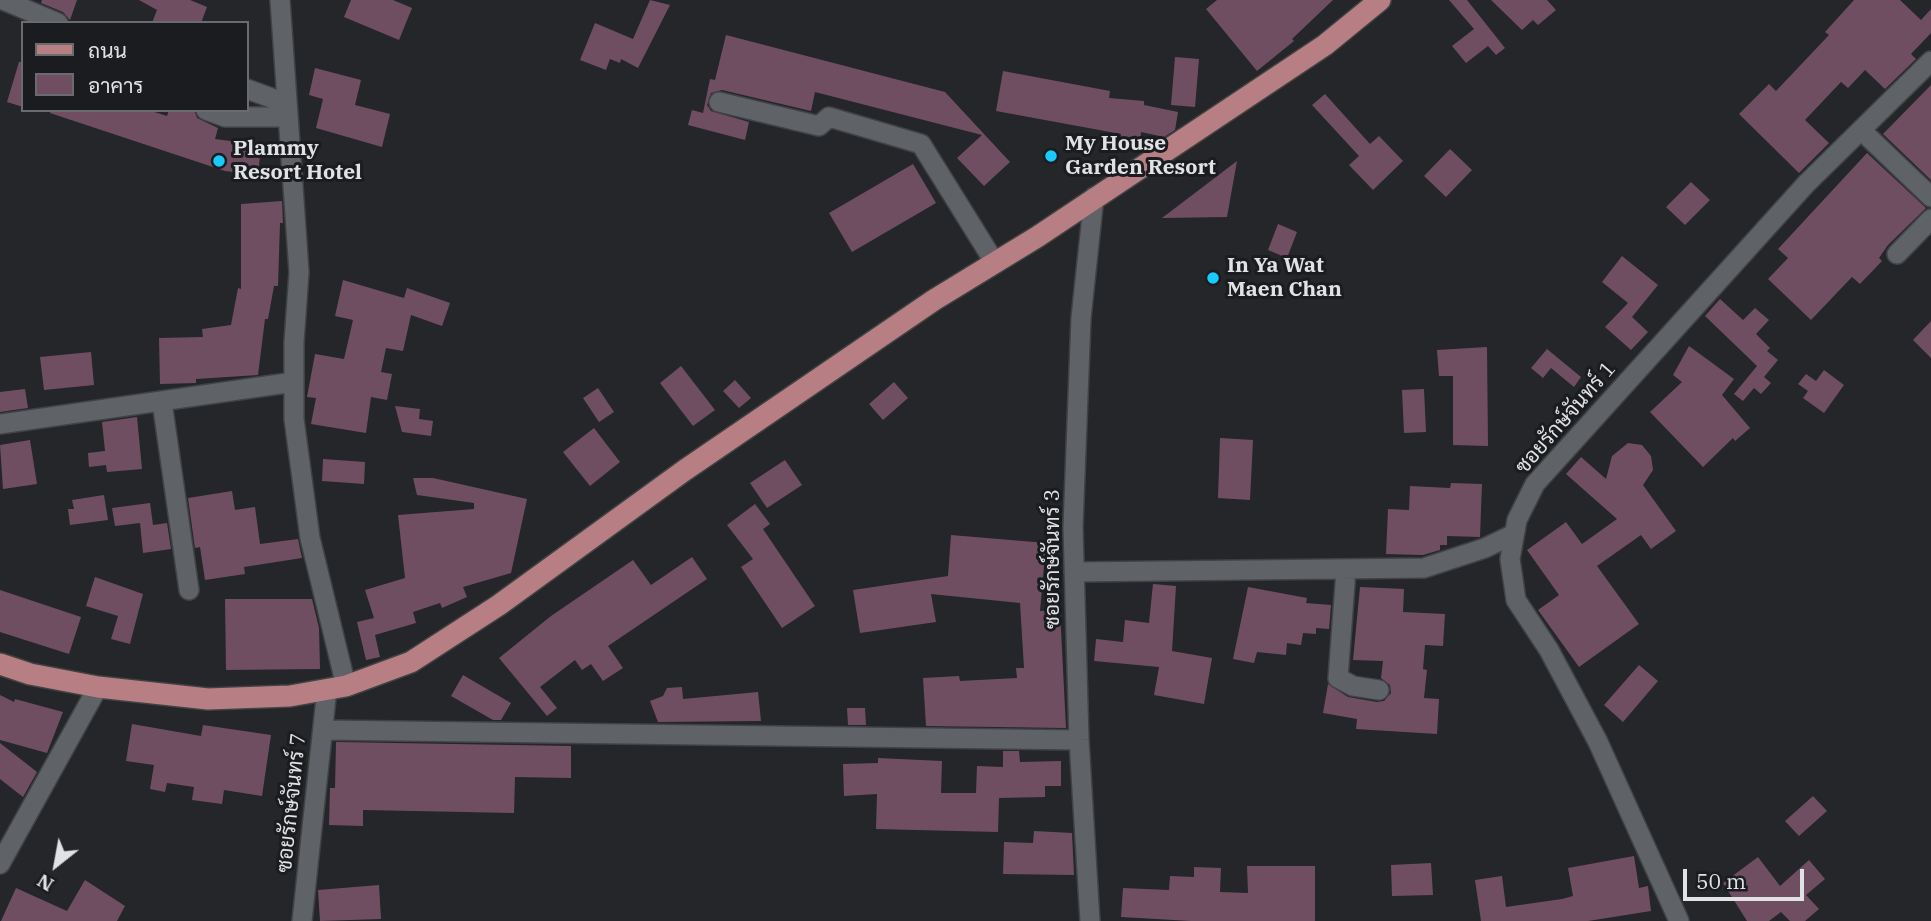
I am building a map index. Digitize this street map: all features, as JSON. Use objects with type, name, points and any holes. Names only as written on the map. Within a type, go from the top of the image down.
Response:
[{"type":"main road","points":[[0,664],[30,674],[98,687],[208,699],[290,696],[336,688],[411,662],[499,605],[685,470],[934,300],[995,263],[1325,45],[1380,0]]},
{"type":"street","points":[[3,0],[17,9],[52,21]]},
{"type":"street","name":"ซอยรักษ์จันทร์ 7","points":[[280,0],[299,272],[294,419],[310,538],[336,688],[323,730],[302,921]]},
{"type":"street","name":"ซอยรักษ์จันทร์ 1","points":[[1679,921],[1598,742],[1549,650],[1516,600],[1510,559],[1517,520],[1535,484],[1806,184],[1928,70]]},
{"type":"street","points":[[248,90],[286,110]]},
{"type":"street","points":[[719,102],[819,126],[829,117],[921,144],[995,263]]},
{"type":"street","points":[[211,112],[225,117],[286,110]]},
{"type":"street","points":[[1861,130],[1931,197]]},
{"type":"street","name":"ซอยรักษ์จันทร์ 3","points":[[1090,921],[1079,740],[1074,572],[1081,318],[1094,197]]},
{"type":"street","points":[[1897,254],[1931,219]]},
{"type":"street","points":[[0,424],[294,382]]},
{"type":"street","points":[[162,402],[189,590]]},
{"type":"street","points":[[1074,572],[1424,568],[1485,548],[1514,534]]},
{"type":"street","points":[[1346,570],[1337,675],[1353,686],[1379,690]]},
{"type":"street","points":[[0,864],[98,687]]},
{"type":"street","points":[[323,730],[1079,740]]},
{"type":"building","points":[[42,0],[77,0],[70,20],[63,12],[41,3]]},
{"type":"building","points":[[139,0],[190,0],[207,7],[202,21],[153,21],[157,10]]},
{"type":"building","points":[[351,0],[393,0],[412,8],[399,40],[344,17]]},
{"type":"building","points":[[650,0],[670,5],[638,68],[621,59],[620,63],[610,59],[606,70],[580,60],[595,23],[633,39]]},
{"type":"building","points":[[1217,0],[1333,0],[1292,39],[1294,41],[1257,71],[1206,9]]},
{"type":"building","points":[[1449,0],[1467,0],[1505,48],[1496,55],[1488,46],[1466,63],[1452,46],[1474,29]]},
{"type":"building","points":[[1491,0],[1547,0],[1556,10],[1538,25],[1533,20],[1522,30]]},
{"type":"building","points":[[1854,0],[1900,0],[1921,20],[1931,9],[1931,33],[1911,54],[1916,59],[1885,89],[1865,70],[1848,88],[1841,82],[1805,120],[1829,143],[1799,173],[1739,114],[1769,84],[1776,91],[1829,35],[1825,32]]},
{"type":"building","points":[[726,35],[945,92],[1010,162],[984,186],[957,158],[982,135],[815,92],[811,111],[722,90],[711,93],[707,105],[711,111],[749,122],[745,140],[688,125],[692,110],[703,113],[710,79],[715,80]]},
{"type":"building","points":[[1175,57],[1199,59],[1195,107],[1171,105]]},
{"type":"building","points":[[19,62],[21,62],[21,106],[7,102]]},
{"type":"building","points":[[315,68],[361,80],[355,105],[390,114],[382,147],[316,128],[323,99],[309,95]]},
{"type":"building","points":[[1003,71],[1110,91],[1109,98],[1144,101],[1144,105],[1178,112],[1175,130],[1164,137],[1141,132],[1140,149],[1120,147],[1121,134],[996,111]]},
{"type":"building","points":[[1931,85],[1931,180],[1883,134]]},
{"type":"building","points":[[1325,94],[1370,144],[1379,136],[1403,161],[1373,190],[1349,165],[1359,156],[1312,105]]},
{"type":"building","points":[[154,112],[167,116],[168,112],[195,112],[197,118],[218,128],[215,139],[261,145],[258,175],[225,171],[50,113]]},
{"type":"building","points":[[1450,149],[1472,170],[1446,197],[1424,176]]},
{"type":"building","points":[[1867,153],[1926,208],[1888,245],[1879,258],[1882,261],[1860,284],[1852,277],[1811,320],[1768,279],[1788,258],[1778,249]]},
{"type":"building","points":[[1237,161],[1227,217],[1162,218]]},
{"type":"building","points":[[913,164],[936,203],[852,252],[829,213]]},
{"type":"building","points":[[1691,182],[1710,200],[1685,225],[1666,207]]},
{"type":"building","points":[[282,201],[278,286],[274,286],[268,319],[265,319],[258,375],[196,379],[196,383],[160,384],[159,338],[203,337],[202,329],[231,325],[238,288],[241,289],[241,204]]},
{"type":"building","points":[[1278,224],[1297,232],[1287,258],[1268,250]]},
{"type":"building","points":[[1622,256],[1658,285],[1632,317],[1648,332],[1631,350],[1605,327],[1628,303],[1602,282]]},
{"type":"building","points":[[343,280],[404,298],[407,288],[450,303],[442,326],[411,315],[403,351],[386,348],[381,372],[392,374],[387,400],[371,397],[366,433],[311,424],[316,398],[307,397],[315,354],[344,359],[353,320],[335,316]]},
{"type":"building","points":[[1720,299],[1743,320],[1755,308],[1769,320],[1756,334],[1770,348],[1767,351],[1778,360],[1764,377],[1771,383],[1761,394],[1754,388],[1743,401],[1734,394],[1757,366],[1705,316]]},
{"type":"building","points":[[1931,321],[1931,358],[1913,340]]},
{"type":"building","points":[[1689,346],[1734,379],[1722,395],[1750,428],[1735,441],[1733,438],[1703,467],[1650,412],[1682,382],[1673,375]]},
{"type":"building","points":[[1487,347],[1488,446],[1453,445],[1453,376],[1439,376],[1437,350]]},
{"type":"building","points":[[1547,349],[1581,377],[1574,387],[1551,368],[1543,378],[1531,368]]},
{"type":"building","points":[[91,352],[94,385],[44,390],[40,357]]},
{"type":"building","points":[[681,366],[715,410],[693,426],[660,383]]},
{"type":"building","points":[[1824,370],[1844,385],[1824,413],[1803,398],[1808,391],[1798,384],[1806,374],[1816,381]]},
{"type":"building","points":[[735,380],[751,398],[739,408],[723,391]]},
{"type":"building","points":[[894,382],[908,398],[883,420],[869,404]]},
{"type":"building","points":[[598,388],[614,412],[599,422],[583,398]]},
{"type":"building","points":[[25,389],[28,408],[0,412],[0,392]]},
{"type":"building","points":[[1424,389],[1426,432],[1404,433],[1402,390]]},
{"type":"building","points":[[395,406],[420,409],[419,419],[433,421],[431,436],[402,432]]},
{"type":"building","points":[[137,417],[142,469],[107,472],[106,465],[89,467],[88,453],[105,451],[102,422]]},
{"type":"building","points":[[594,428],[620,462],[590,486],[563,452]]},
{"type":"building","points":[[1220,438],[1253,440],[1250,500],[1218,498]]},
{"type":"building","points":[[30,440],[37,484],[3,489],[0,445]]},
{"type":"building","points":[[1628,443],[1642,445],[1651,456],[1653,470],[1643,485],[1676,531],[1651,549],[1641,535],[1597,566],[1639,624],[1579,667],[1538,610],[1559,595],[1527,550],[1566,522],[1582,544],[1617,519],[1566,474],[1581,457],[1606,479],[1612,456]]},
{"type":"building","points":[[323,459],[365,462],[364,484],[322,481]]},
{"type":"building","points":[[785,460],[802,485],[767,508],[750,483]]},
{"type":"building","points":[[413,478],[433,478],[527,499],[511,573],[463,587],[467,597],[442,608],[440,603],[413,612],[416,623],[375,635],[380,657],[366,660],[357,622],[374,618],[365,590],[405,578],[398,515],[474,509],[474,503],[417,495]]},
{"type":"building","points":[[1451,483],[1482,484],[1480,537],[1447,536],[1447,545],[1440,545],[1440,550],[1423,555],[1386,554],[1388,509],[1409,510],[1410,486],[1450,488]]},
{"type":"building","points":[[232,491],[235,510],[255,507],[260,544],[298,539],[302,558],[244,567],[245,574],[205,580],[200,547],[195,548],[188,498]]},
{"type":"building","points":[[104,495],[108,520],[70,525],[68,509],[74,509],[72,500]]},
{"type":"building","points":[[150,503],[153,525],[167,523],[171,549],[143,553],[140,523],[115,526],[112,508]]},
{"type":"building","points":[[755,504],[770,524],[763,529],[815,606],[782,628],[741,567],[753,559],[727,525]]},
{"type":"building","points":[[951,535],[1046,543],[1040,611],[1060,610],[1066,728],[926,726],[923,678],[959,676],[960,681],[1017,678],[1016,668],[1024,668],[1020,603],[931,594],[936,622],[860,633],[853,590],[948,576]]},
{"type":"building","points":[[692,557],[707,579],[608,646],[623,668],[603,681],[591,664],[582,670],[575,660],[540,687],[557,708],[547,716],[499,658],[551,616],[633,560],[651,585]]},
{"type":"building","points":[[95,577],[143,594],[130,644],[111,639],[118,616],[86,606]]},
{"type":"building","points":[[1153,584],[1176,586],[1172,651],[1212,658],[1204,704],[1154,695],[1159,667],[1094,661],[1096,639],[1123,642],[1125,620],[1149,623]]},
{"type":"building","points":[[1248,587],[1307,598],[1306,603],[1331,605],[1329,629],[1316,628],[1316,634],[1303,633],[1301,645],[1287,643],[1286,655],[1257,652],[1254,663],[1233,659]]},
{"type":"building","points":[[1360,587],[1404,589],[1403,612],[1445,614],[1443,646],[1425,645],[1423,669],[1427,670],[1424,698],[1439,699],[1437,734],[1356,729],[1357,719],[1323,713],[1328,684],[1348,697],[1377,702],[1384,701],[1391,693],[1390,685],[1381,678],[1383,661],[1353,660]]},
{"type":"building","points":[[0,590],[81,617],[69,654],[0,632]]},
{"type":"building","points":[[225,599],[312,599],[319,628],[320,669],[226,670]]},
{"type":"building","points":[[1639,665],[1658,681],[1623,722],[1604,705]]},
{"type":"building","points":[[463,675],[511,703],[501,720],[493,720],[451,696]]},
{"type":"building","points":[[682,687],[683,699],[758,692],[761,721],[658,722],[650,701],[663,696],[667,688]]},
{"type":"building","points":[[0,695],[14,702],[15,699],[63,712],[47,753],[0,740]]},
{"type":"building","points":[[847,708],[865,708],[866,725],[848,725]]},
{"type":"building","points":[[132,724],[201,736],[203,725],[271,735],[262,796],[224,790],[222,804],[192,800],[194,787],[167,783],[165,792],[150,789],[154,765],[126,761]]},
{"type":"building","points":[[336,742],[571,746],[571,778],[515,777],[514,813],[363,810],[363,826],[329,825],[330,788],[335,788]]},
{"type":"building","points":[[0,743],[37,772],[23,797],[0,779]]},
{"type":"building","points":[[1003,751],[1019,751],[1020,762],[1061,761],[1061,786],[1045,786],[1045,797],[999,798],[998,832],[876,829],[877,794],[844,796],[843,764],[878,763],[878,758],[942,761],[941,793],[976,793],[977,766],[1003,767]]},
{"type":"building","points":[[1813,796],[1827,811],[1799,836],[1785,821]]},
{"type":"building","points":[[1034,831],[1072,833],[1074,875],[1003,874],[1004,842],[1033,843]]},
{"type":"building","points":[[1634,856],[1639,888],[1648,886],[1651,911],[1588,921],[1481,921],[1475,880],[1502,876],[1506,907],[1562,899],[1573,896],[1568,868]]},
{"type":"building","points":[[1758,857],[1780,886],[1809,860],[1825,879],[1806,895],[1819,909],[1805,921],[1790,921],[1781,912],[1769,921],[1747,921],[1723,883]]},
{"type":"building","points":[[1431,863],[1433,895],[1392,896],[1391,865]]},
{"type":"building","points":[[1247,866],[1315,866],[1315,921],[1191,921],[1121,917],[1123,888],[1169,890],[1170,876],[1194,877],[1194,867],[1221,868],[1220,892],[1248,893]]},
{"type":"building","points":[[85,880],[125,906],[117,921],[1,921],[16,888],[67,911]]},
{"type":"building","points":[[379,885],[381,919],[320,921],[318,890]]},
{"type":"place","name":"My House Garden Resort","points":[[1051,156]]},
{"type":"place","name":"Plammy Resort Hotel","points":[[219,161]]},
{"type":"place","name":"In Ya Wat Maen Chan","points":[[1213,278]]}]
